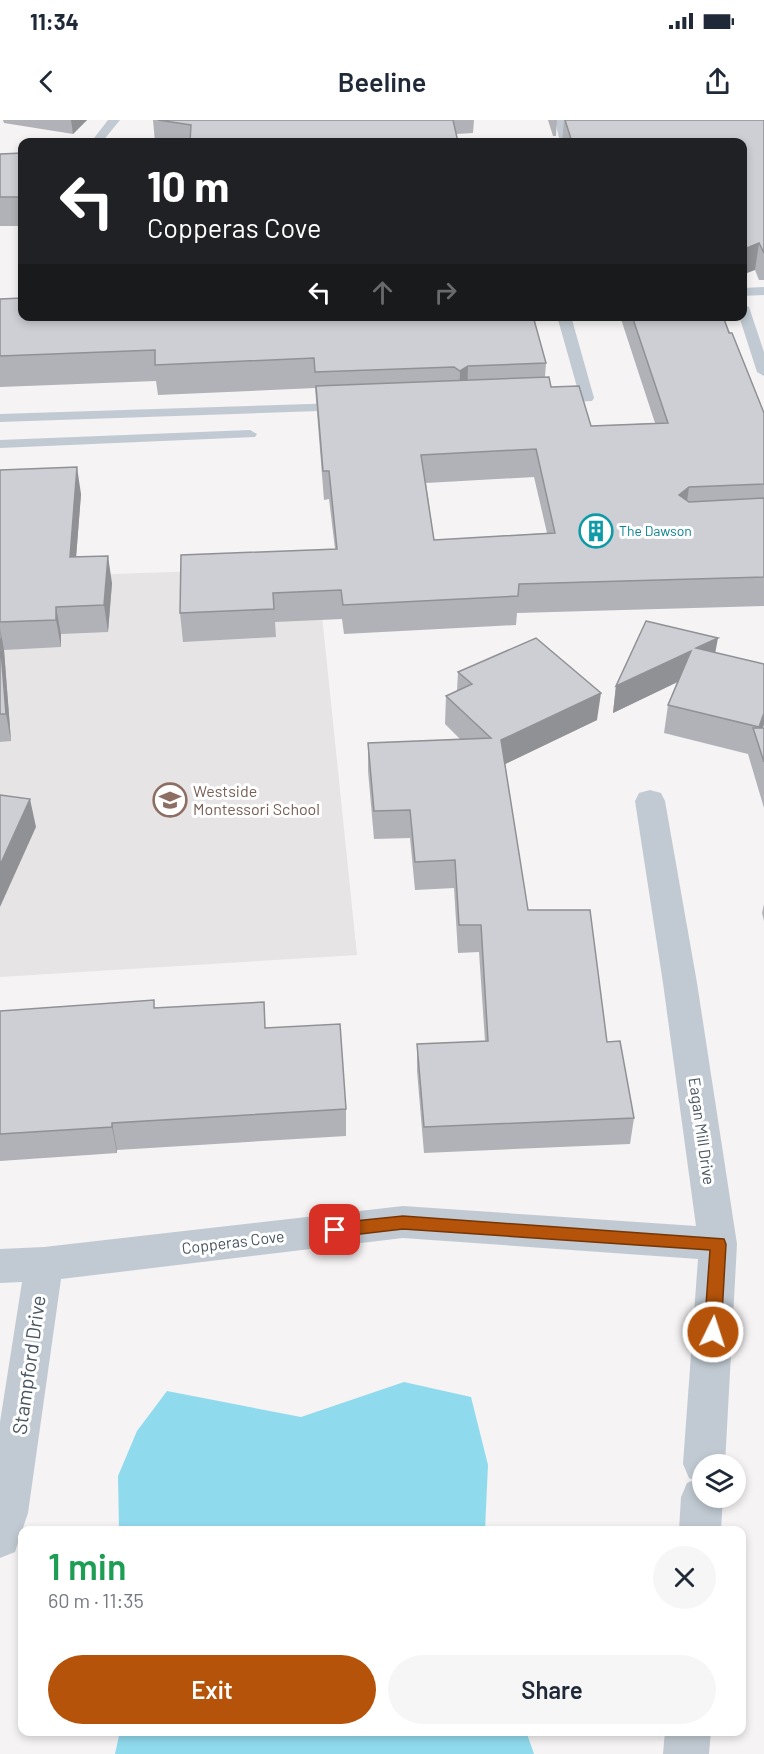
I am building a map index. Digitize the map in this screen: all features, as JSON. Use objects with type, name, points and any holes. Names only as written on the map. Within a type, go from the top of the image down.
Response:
[{"type":"street","name":"Eagan Mill Drive","points":[[650,801],[680,983],[718,1244],[705,1454]]},
{"type":"street","name":"Copperas Cove","points":[[0,1266],[44,1264],[403,1222],[718,1244]]},
{"type":"street","name":"Stampford Drive","points":[[0,1537],[7,1513],[44,1264]]},
{"type":"street","points":[[700,1526],[701,1508]]},
{"type":"street","points":[[686,1754],[688,1736]]},
{"type":"lane","points":[[99,138],[114,120]]},
{"type":"lane","points":[[561,120],[564,138]]},
{"type":"lane","points":[[747,292],[764,291]]},
{"type":"lane","points":[[539,400],[587,398],[565,321]]},
{"type":"lane","points":[[747,321],[764,372]]},
{"type":"lane","points":[[0,418],[363,406]]},
{"type":"lane","points":[[0,444],[250,434]]},
{"type":"shaded area","name":"Westside Montessori School","points":[[317,567],[357,955],[0,977],[0,578]]},
{"type":"water","points":[[404,1382],[471,1397],[488,1465],[485,1526],[119,1526],[118,1476],[137,1431],[167,1391],[301,1417]]},
{"type":"water","points":[[119,1736],[528,1736],[534,1754],[115,1754]]},
{"type":"building","points":[[158,120],[453,120],[457,138],[190,138],[191,125]]},
{"type":"building","points":[[565,120],[764,120],[764,253],[759,243],[747,248],[747,138],[571,138]]},
{"type":"building","points":[[18,153],[18,197],[0,197],[0,154]]},
{"type":"building","points":[[18,298],[18,321],[534,321],[546,363],[468,366],[460,371],[454,367],[315,372],[314,358],[155,365],[155,350],[0,356],[0,299]]},
{"type":"building","points":[[634,321],[725,321],[729,333],[732,333],[764,413],[764,484],[689,487],[679,495],[689,502],[764,498],[764,577],[519,584],[518,596],[343,605],[341,590],[273,593],[274,609],[180,613],[181,555],[337,549],[329,471],[323,471],[316,386],[549,377],[551,387],[579,386],[591,426],[668,423]],"holes":[[[536,449],[555,533],[434,540],[421,455]]]},
{"type":"building","points":[[77,467],[70,557],[108,556],[104,605],[56,607],[56,620],[0,622],[0,470]]},
{"type":"building","points":[[646,621],[718,638],[696,648],[764,664],[764,713],[759,727],[668,705],[691,651],[616,686]]},
{"type":"building","points":[[0,638],[6,714],[0,714]]},
{"type":"building","points":[[536,638],[601,693],[501,740],[528,910],[590,910],[607,1042],[620,1041],[634,1118],[424,1127],[417,1044],[488,1041],[481,925],[459,925],[455,860],[415,862],[410,810],[374,811],[368,743],[491,738],[446,696],[472,684],[458,672]]},
{"type":"building","points":[[753,728],[764,728],[764,762]]},
{"type":"building","points":[[0,795],[30,799],[0,865]]},
{"type":"building","points":[[154,1000],[154,1008],[264,1002],[265,1028],[340,1024],[346,1109],[112,1123],[112,1127],[0,1134],[0,1011]]},
{"type":"place","name":"The Dawson","points":[[596,531]]},
{"type":"place","name":"Westside Montessori School","points":[[170,800]]},
{"type":"route","points":[[335,1230],[403,1222],[718,1244],[713,1332]]}]
